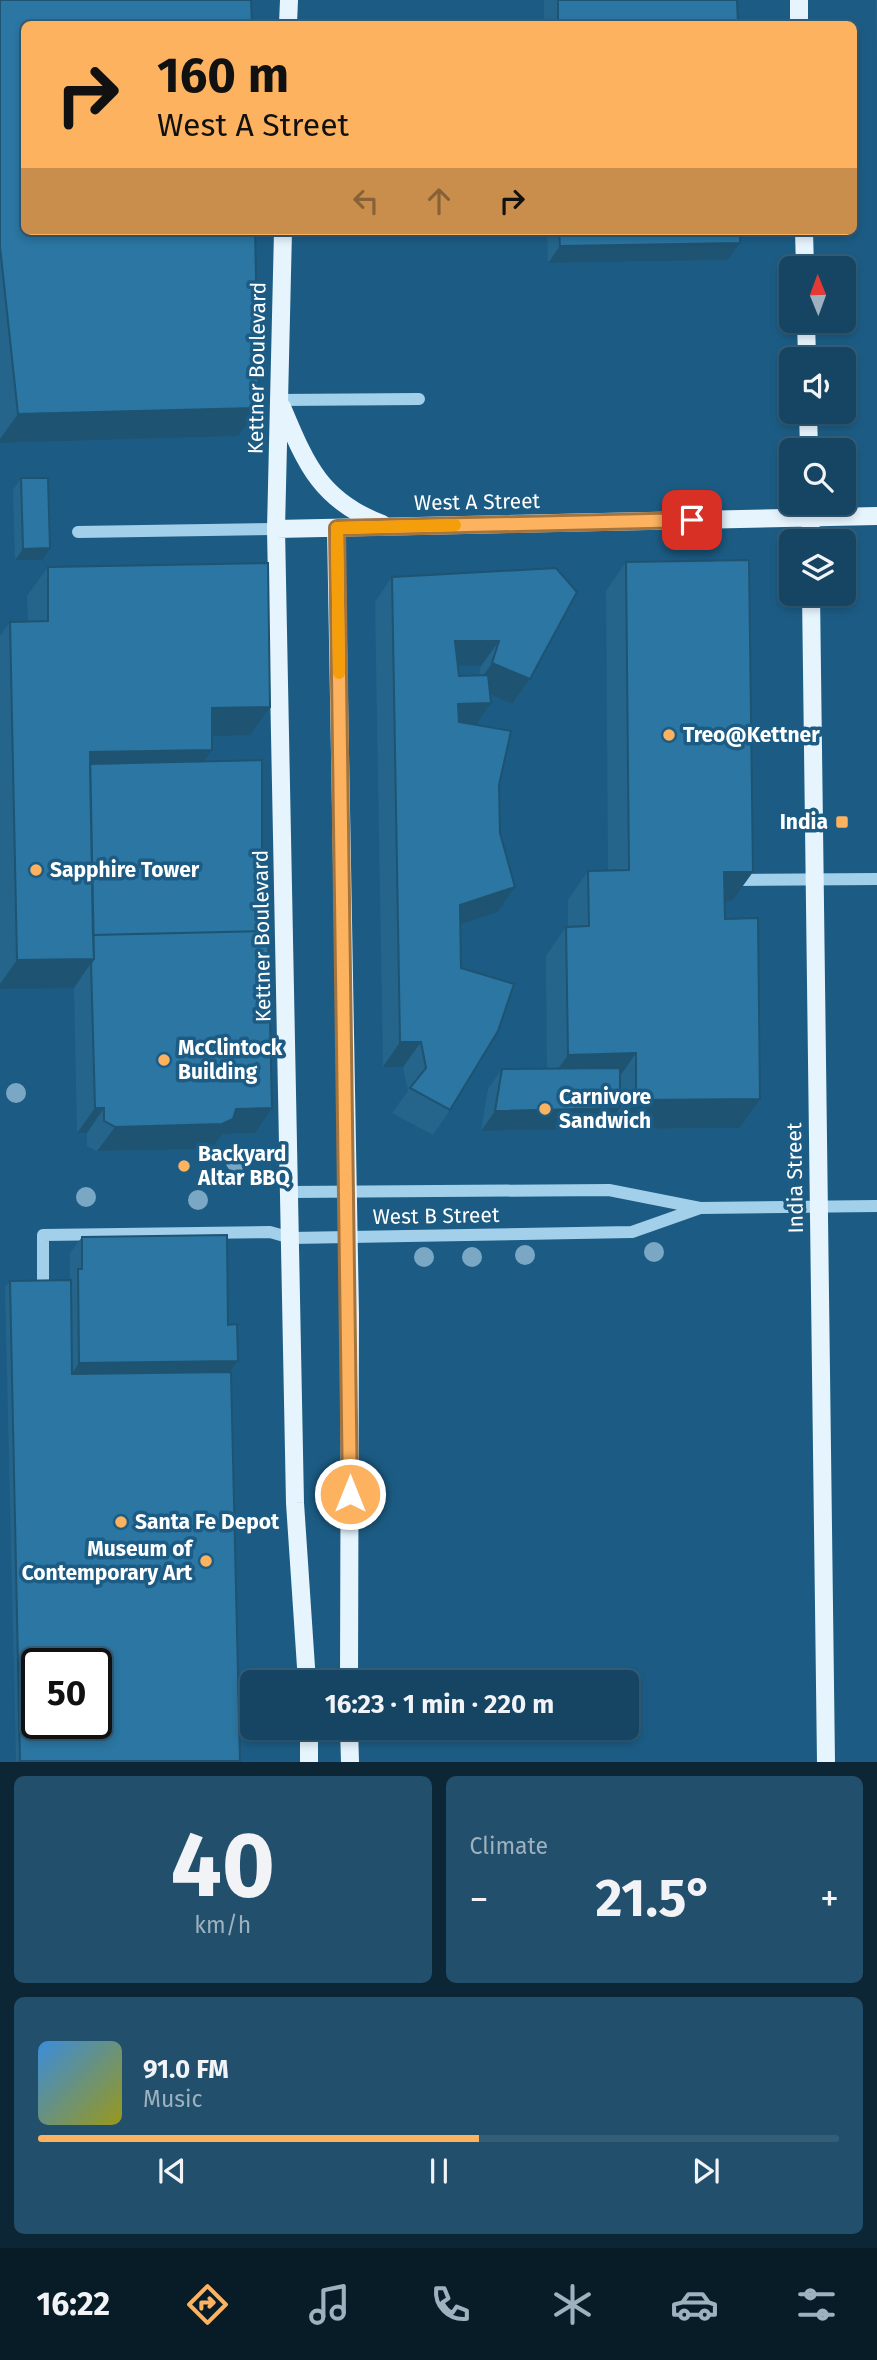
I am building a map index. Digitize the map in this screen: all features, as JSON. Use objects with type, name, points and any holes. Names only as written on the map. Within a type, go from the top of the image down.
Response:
[{"type":"main road","points":[[288,21],[289,0]]},
{"type":"main road","points":[[799,0],[799,21]]},
{"type":"main road","name":"Kettner Boulevard","points":[[283,235],[276,529],[295,1503],[306,1670]]},
{"type":"main road","points":[[804,235],[805,256]]},
{"type":"main road","points":[[279,400],[305,460],[334,499],[362,516],[389,527]]},
{"type":"main road","name":"West A Street","points":[[276,529],[779,511]]},
{"type":"main road","name":"West A Street","points":[[856,514],[877,516]]},
{"type":"main road","points":[[337,528],[348,1191],[349,1670]]},
{"type":"main road","name":"India Street","points":[[811,606],[826,1762]]},
{"type":"main road","points":[[309,1740],[309,1762]]},
{"type":"main road","points":[[349,1740],[350,1762]]},
{"type":"street","points":[[279,400],[419,399]]},
{"type":"street","name":"West A Street","points":[[78,532],[276,529]]},
{"type":"street","points":[[732,880],[877,879]]},
{"type":"street","name":"West B Street","points":[[290,1192],[609,1190],[701,1208],[877,1206]]},
{"type":"street","name":"West B Street","points":[[43,1286],[43,1235],[270,1232],[291,1238],[632,1232],[701,1208]]},
{"type":"building","points":[[0,0],[251,0],[252,21],[21,21],[21,235],[255,235],[259,408],[18,414],[0,247]]},
{"type":"building","points":[[558,0],[737,0],[738,21],[558,21]]},
{"type":"building","points":[[559,235],[740,235],[740,243],[560,246]]},
{"type":"building","points":[[21,478],[48,478],[50,548],[23,549]]},
{"type":"building","name":"Treo@Kettner","points":[[749,560],[753,872],[724,872],[725,919],[758,918],[760,1099],[636,1100],[636,1053],[568,1055],[566,927],[589,926],[588,871],[629,870],[626,562]]},
{"type":"building","name":"Sapphire Tower","points":[[268,563],[270,707],[212,708],[212,750],[90,752],[94,959],[17,960],[10,622],[48,621],[48,567]]},
{"type":"building","points":[[556,568],[577,592],[530,679],[492,663],[499,641],[455,641],[459,676],[488,675],[491,703],[458,704],[459,722],[511,731],[499,785],[500,833],[515,887],[460,905],[461,968],[514,984],[498,1031],[450,1110],[410,1088],[426,1068],[421,1042],[400,1042],[392,577]]},
{"type":"building","points":[[262,760],[262,931],[93,935],[90,764]]},
{"type":"building","name":"McClintock Building","points":[[268,931],[272,1108],[236,1109],[233,1119],[222,1124],[115,1127],[104,1121],[104,1108],[95,1108],[91,963],[94,959],[93,935]]},
{"type":"building","points":[[620,1068],[620,1108],[495,1111],[502,1069]]},
{"type":"building","points":[[227,1235],[228,1325],[237,1324],[238,1361],[79,1363],[78,1269],[82,1269],[82,1237]]},
{"type":"building","name":"Santa Fe Depot","points":[[71,1280],[72,1374],[231,1372],[240,1761],[20,1761],[10,1281]]},
{"type":"slow traffic","points":[[339,673],[337,528],[455,525]]},
{"type":"place","name":"Treo@Kettner","points":[[669,735]]},
{"type":"place","name":"India","points":[[842,822]]},
{"type":"place","name":"Sapphire Tower","points":[[36,870]]},
{"type":"place","name":"McClintock Building","points":[[164,1060]]},
{"type":"place","name":"Carnivore Sandwich","points":[[545,1109]]},
{"type":"place","name":"Backyard Altar BBQ","points":[[184,1166]]},
{"type":"place","name":"Santa Fe Depot","points":[[121,1522]]},
{"type":"place","name":"Museum of Contemporary Art","points":[[206,1561]]},
{"type":"route","points":[[350,1494],[350,1314],[337,528],[692,520]]}]
